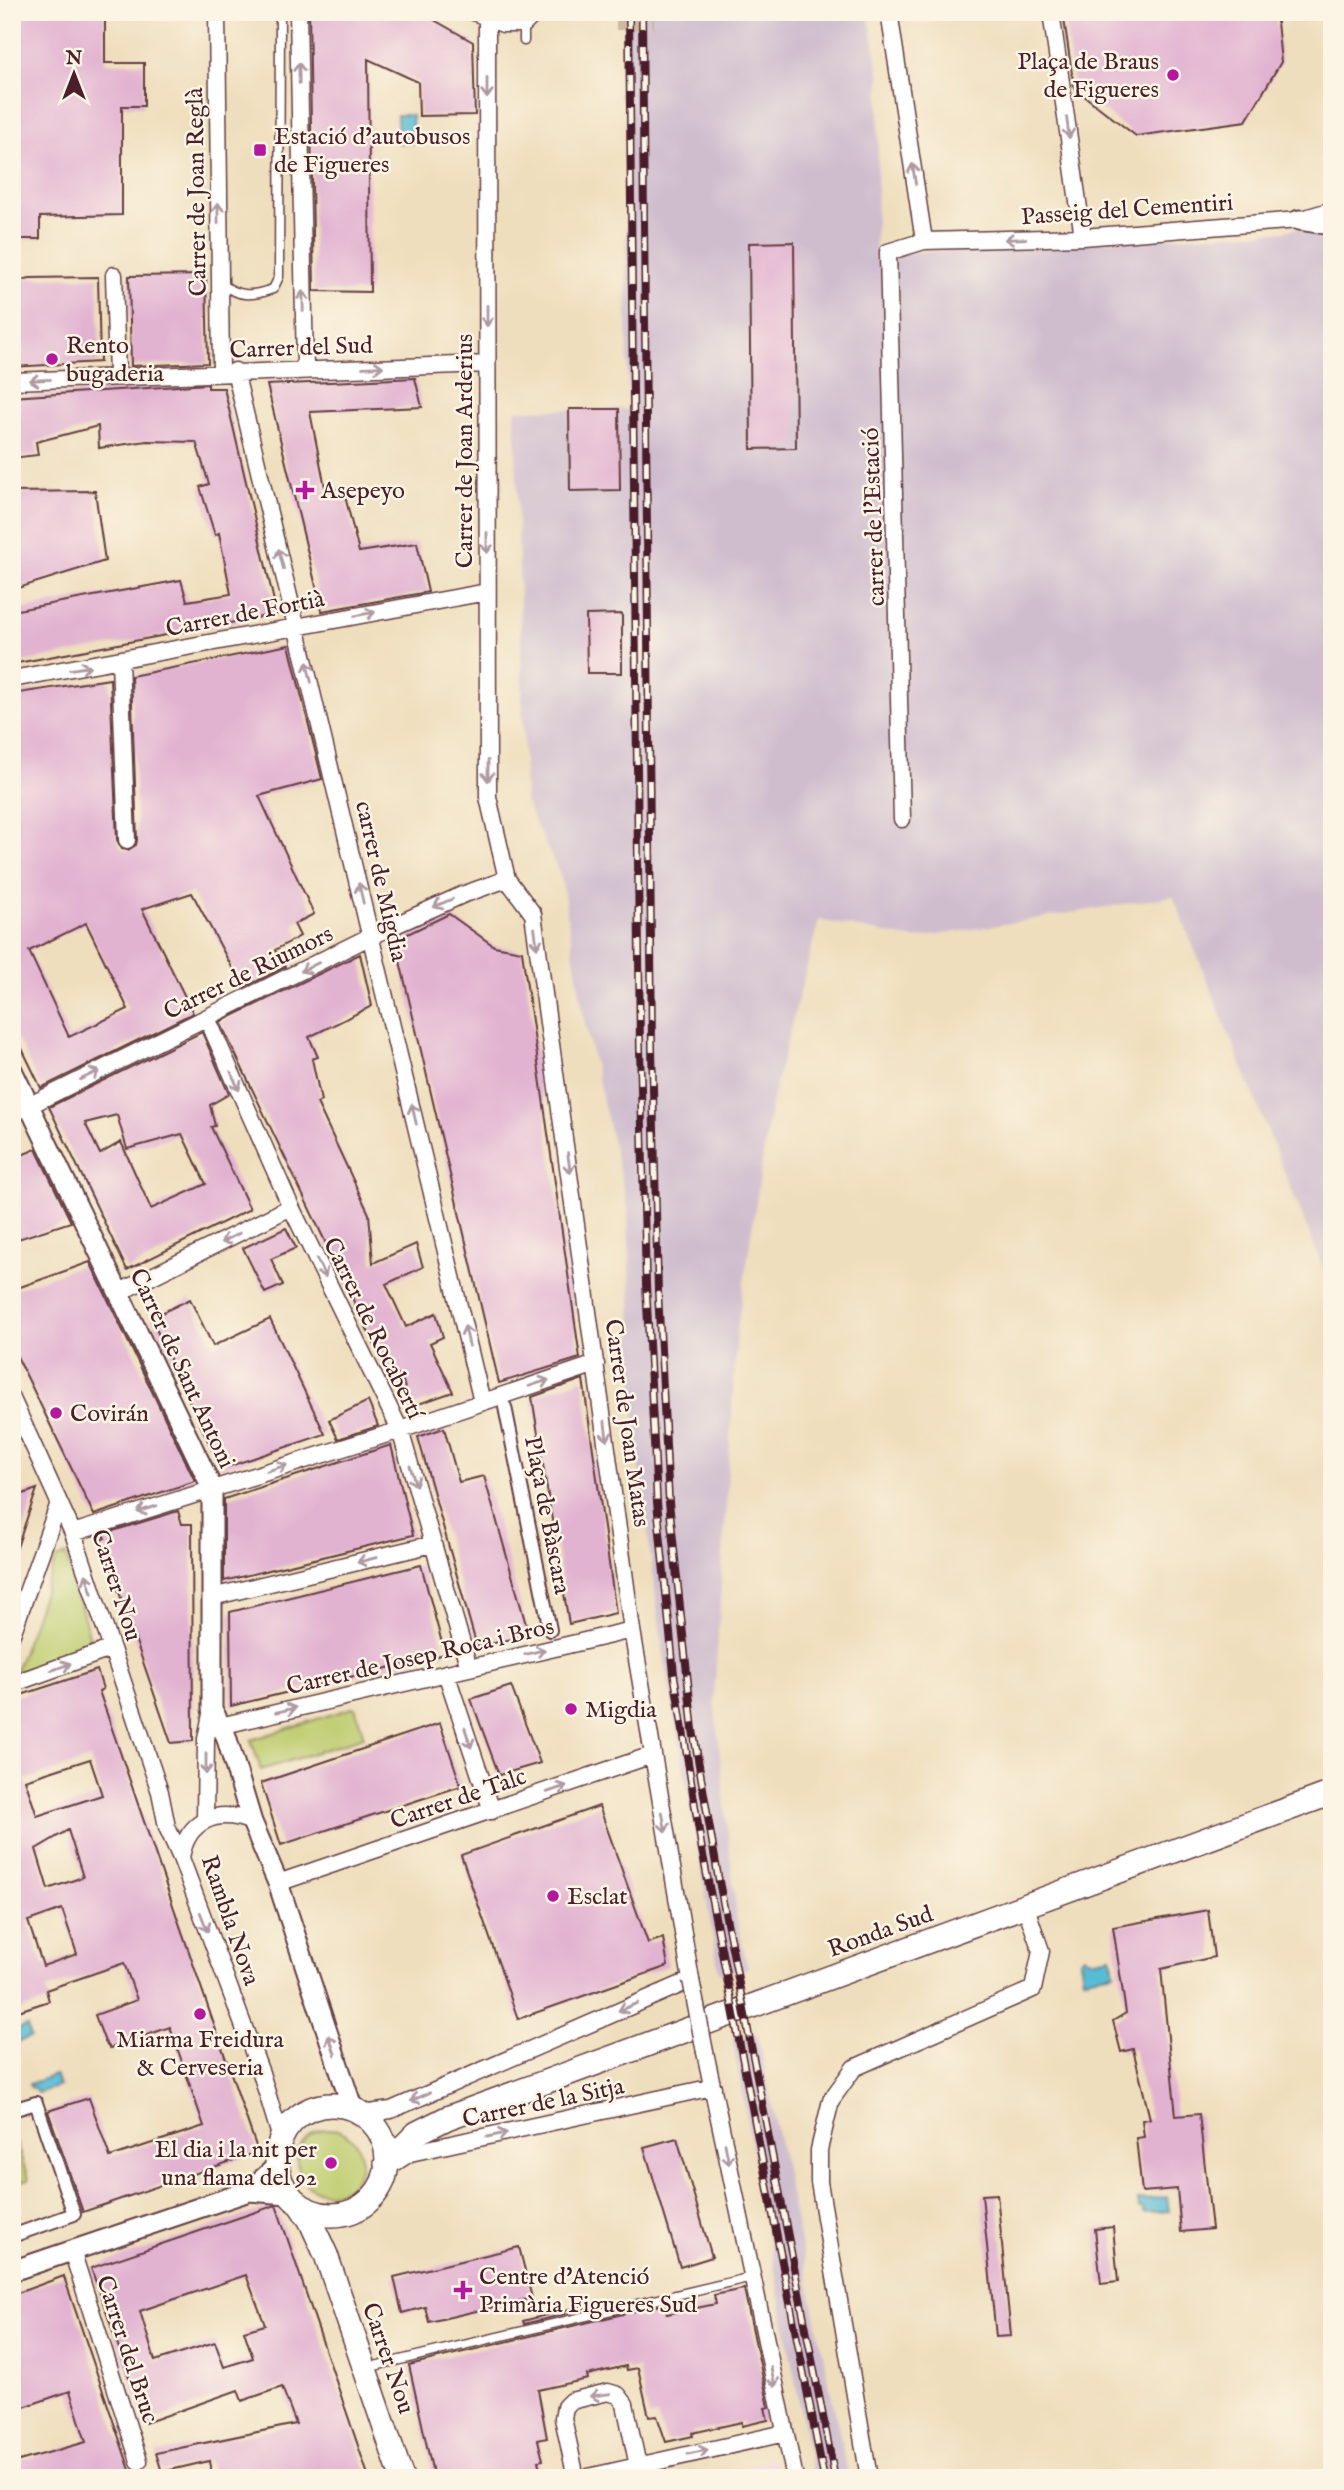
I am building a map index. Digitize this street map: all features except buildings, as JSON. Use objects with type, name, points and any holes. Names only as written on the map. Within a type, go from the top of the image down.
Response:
[{"type":"main road","name":"Ronda Sud","points":[[386,2166],[416,2133],[447,2118],[1332,1793]]},
{"type":"main road","points":[[325,2106],[362,2115],[383,2140],[386,2166],[382,2184],[372,2197],[345,2214],[329,2215],[294,2200],[277,2166],[281,2139],[288,2126],[311,2109],[325,2106]]},
{"type":"main road","name":"Ronda Sud","points":[[362,2115],[413,2124],[447,2118]]},
{"type":"main road","name":"Carrer Nou","points":[[294,2200],[310,2220],[326,2255],[402,2478]]},
{"type":"main road","points":[[326,2255],[345,2214]]},
{"type":"street","name":"Carrer de Joan Reglà","points":[[217,12],[219,281],[228,372]]},
{"type":"street","points":[[298,12],[304,369]]},
{"type":"street","points":[[481,16],[524,24],[536,12]]},
{"type":"street","points":[[889,12],[924,241]]},
{"type":"street","points":[[1051,12],[1083,237]]},
{"type":"street","name":"Carrer de Joan Arderius","points":[[481,16],[487,364],[488,797],[507,879]]},
{"type":"street","name":"Passeig del Cementiri","points":[[924,241],[1083,237],[1299,220],[1332,210]]},
{"type":"street","points":[[1299,220],[1332,225]]},
{"type":"street","name":"carrer de l'Estació","points":[[902,819],[888,252],[924,241]]},
{"type":"street","points":[[114,275],[117,376]]},
{"type":"street","name":"Carrer del Sud","points":[[12,381],[487,364]]},
{"type":"street","name":"carrer de Migdia","points":[[228,372],[298,625],[482,1402]]},
{"type":"street","name":"Carrer de Fortià","points":[[12,679],[487,592]]},
{"type":"street","points":[[120,661],[127,839]]},
{"type":"street","name":"Carrer de Riumors","points":[[21,1109],[371,936],[462,895],[507,879]]},
{"type":"street","name":"Carrer de Joan Matas","points":[[507,879],[533,914],[632,1630],[652,1755],[705,2052],[795,2478]]},
{"type":"street","name":"Carrer de Rocabertí","points":[[207,1018],[291,1207],[400,1430],[469,1668]]},
{"type":"street","name":"Carrer de Sant Antoni","points":[[12,1070],[21,1109],[120,1293],[212,1488],[216,1717],[226,1736],[252,1822]]},
{"type":"street","points":[[120,1293],[291,1207]]},
{"type":"street","points":[[73,1532],[400,1430],[596,1364]]},
{"type":"street","name":"Carrer Nou","points":[[12,1399],[73,1532],[160,1792],[167,1827],[181,1858]]},
{"type":"street","name":"Plaça de Bàscara","points":[[505,1407],[550,1630]]},
{"type":"street","points":[[12,1634],[59,1503]]},
{"type":"street","points":[[212,1597],[433,1544]]},
{"type":"street","name":"Carrer de Josep Roca i Bros","points":[[216,1717],[446,1673],[632,1630]]},
{"type":"street","points":[[12,1684],[110,1649]]},
{"type":"street","points":[[446,1673],[492,1811]]},
{"type":"street","name":"Carrer de Sant Antoni","points":[[199,1824],[206,1739],[216,1717]]},
{"type":"street","name":"Carrer de Talc","points":[[278,1883],[652,1755]]},
{"type":"street","name":"Carrer Nou","points":[[160,1792],[177,1818],[199,1824]]},
{"type":"street","name":"Rambla Nova","points":[[252,1822],[237,1816],[199,1824],[184,1841],[181,1858],[261,2073],[281,2139]]},
{"type":"street","points":[[252,1822],[278,1883],[362,2115],[391,2110],[691,1980]]},
{"type":"street","points":[[869,2478],[819,2182],[819,2150],[831,2100],[854,2068],[1034,1989],[1041,1951],[1025,1905]]},
{"type":"street","name":"Carrer de la Sitja","points":[[386,2166],[410,2153],[713,2087]]},
{"type":"street","points":[[12,2110],[36,2102],[74,2214],[12,2236]]},
{"type":"street","points":[[12,2271],[249,2191],[277,2166]]},
{"type":"street","points":[[249,2191],[294,2200]]},
{"type":"street","name":"Carrer del Bruc","points":[[72,2251],[139,2461]]},
{"type":"street","points":[[576,2478],[563,2418],[565,2407],[570,2401],[608,2392],[618,2395],[625,2404],[638,2466]]},
{"type":"street","points":[[584,2478],[785,2434]]},
{"type":"lane","points":[[219,281],[233,292],[253,296],[273,289],[279,278],[281,12]]},
{"type":"lane","points":[[524,24],[524,41]]},
{"type":"lane","points":[[365,2368],[752,2277]]},
{"type":"shaded area","points":[[624,12],[868,12],[880,77],[875,259],[915,252],[1285,231],[1332,219],[1332,1290],[1173,896],[914,939],[819,920],[771,1103],[737,1329],[714,1699],[737,1921],[748,1968],[719,1973],[660,1631],[635,1427],[628,1208],[585,1024],[561,877],[525,801],[515,410],[628,409]]},
{"type":"shaded area","points":[[757,2033],[849,2478],[813,2478],[732,2038]]},
{"type":"shaded area","points":[[774,2460],[777,2478],[691,2478]]},
{"type":"green space","points":[[66,1555],[92,1646],[15,1673],[56,1559]]},
{"type":"green space","points":[[355,1707],[364,1737],[261,1770],[251,1740]]},
{"type":"green space","points":[[329,2129],[347,2135],[355,2143],[361,2161],[355,2179],[347,2187],[329,2193],[311,2187],[303,2179],[297,2161],[303,2143],[311,2135]]},
{"type":"green space","points":[[12,2132],[29,2180],[12,2185]]},
{"type":"water","points":[[397,115],[412,115],[413,143],[398,143]]},
{"type":"water","points":[[1084,1956],[1090,1960],[1111,1956],[1114,1973],[1083,1978],[1080,1960]]},
{"type":"water","points":[[27,2026],[31,2037],[12,2044],[12,2031]]},
{"type":"water","points":[[55,2075],[59,2086],[37,2093],[29,2084]]},
{"type":"water","points":[[1167,2197],[1169,2211],[1144,2213],[1143,2208],[1139,2208],[1138,2200]]},
{"type":"tunnel","points":[[616,24],[654,23]]},
{"type":"railway","points":[[629,12],[640,1049],[646,1284],[657,1502],[674,1674],[702,1850],[824,2478]]},
{"type":"railway","points":[[642,12],[652,1048],[658,1292],[669,1502],[693,1730],[718,1876],[835,2478]]},
{"type":"place","name":"Plaça de Braus de Figueres","points":[[1173,75]]},
{"type":"place","name":"Estació d'autobusos de Figueres","points":[[260,150]]},
{"type":"place","name":"Rento bugaderia","points":[[52,359]]},
{"type":"place","name":"Asepeyo","points":[[305,490]]},
{"type":"place","name":"Covirán","points":[[56,1413]]},
{"type":"place","name":"Migdia","points":[[571,1709]]},
{"type":"place","name":"Esclat","points":[[553,1896]]},
{"type":"place","name":"Miarma Freidura & Cerveseria","points":[[200,2014]]},
{"type":"place","name":"El dia i la nit per una flama del 92","points":[[331,2163]]},
{"type":"place","name":"Centre d'Atenció Primària Figueres Sud","points":[[463,2290]]}]
